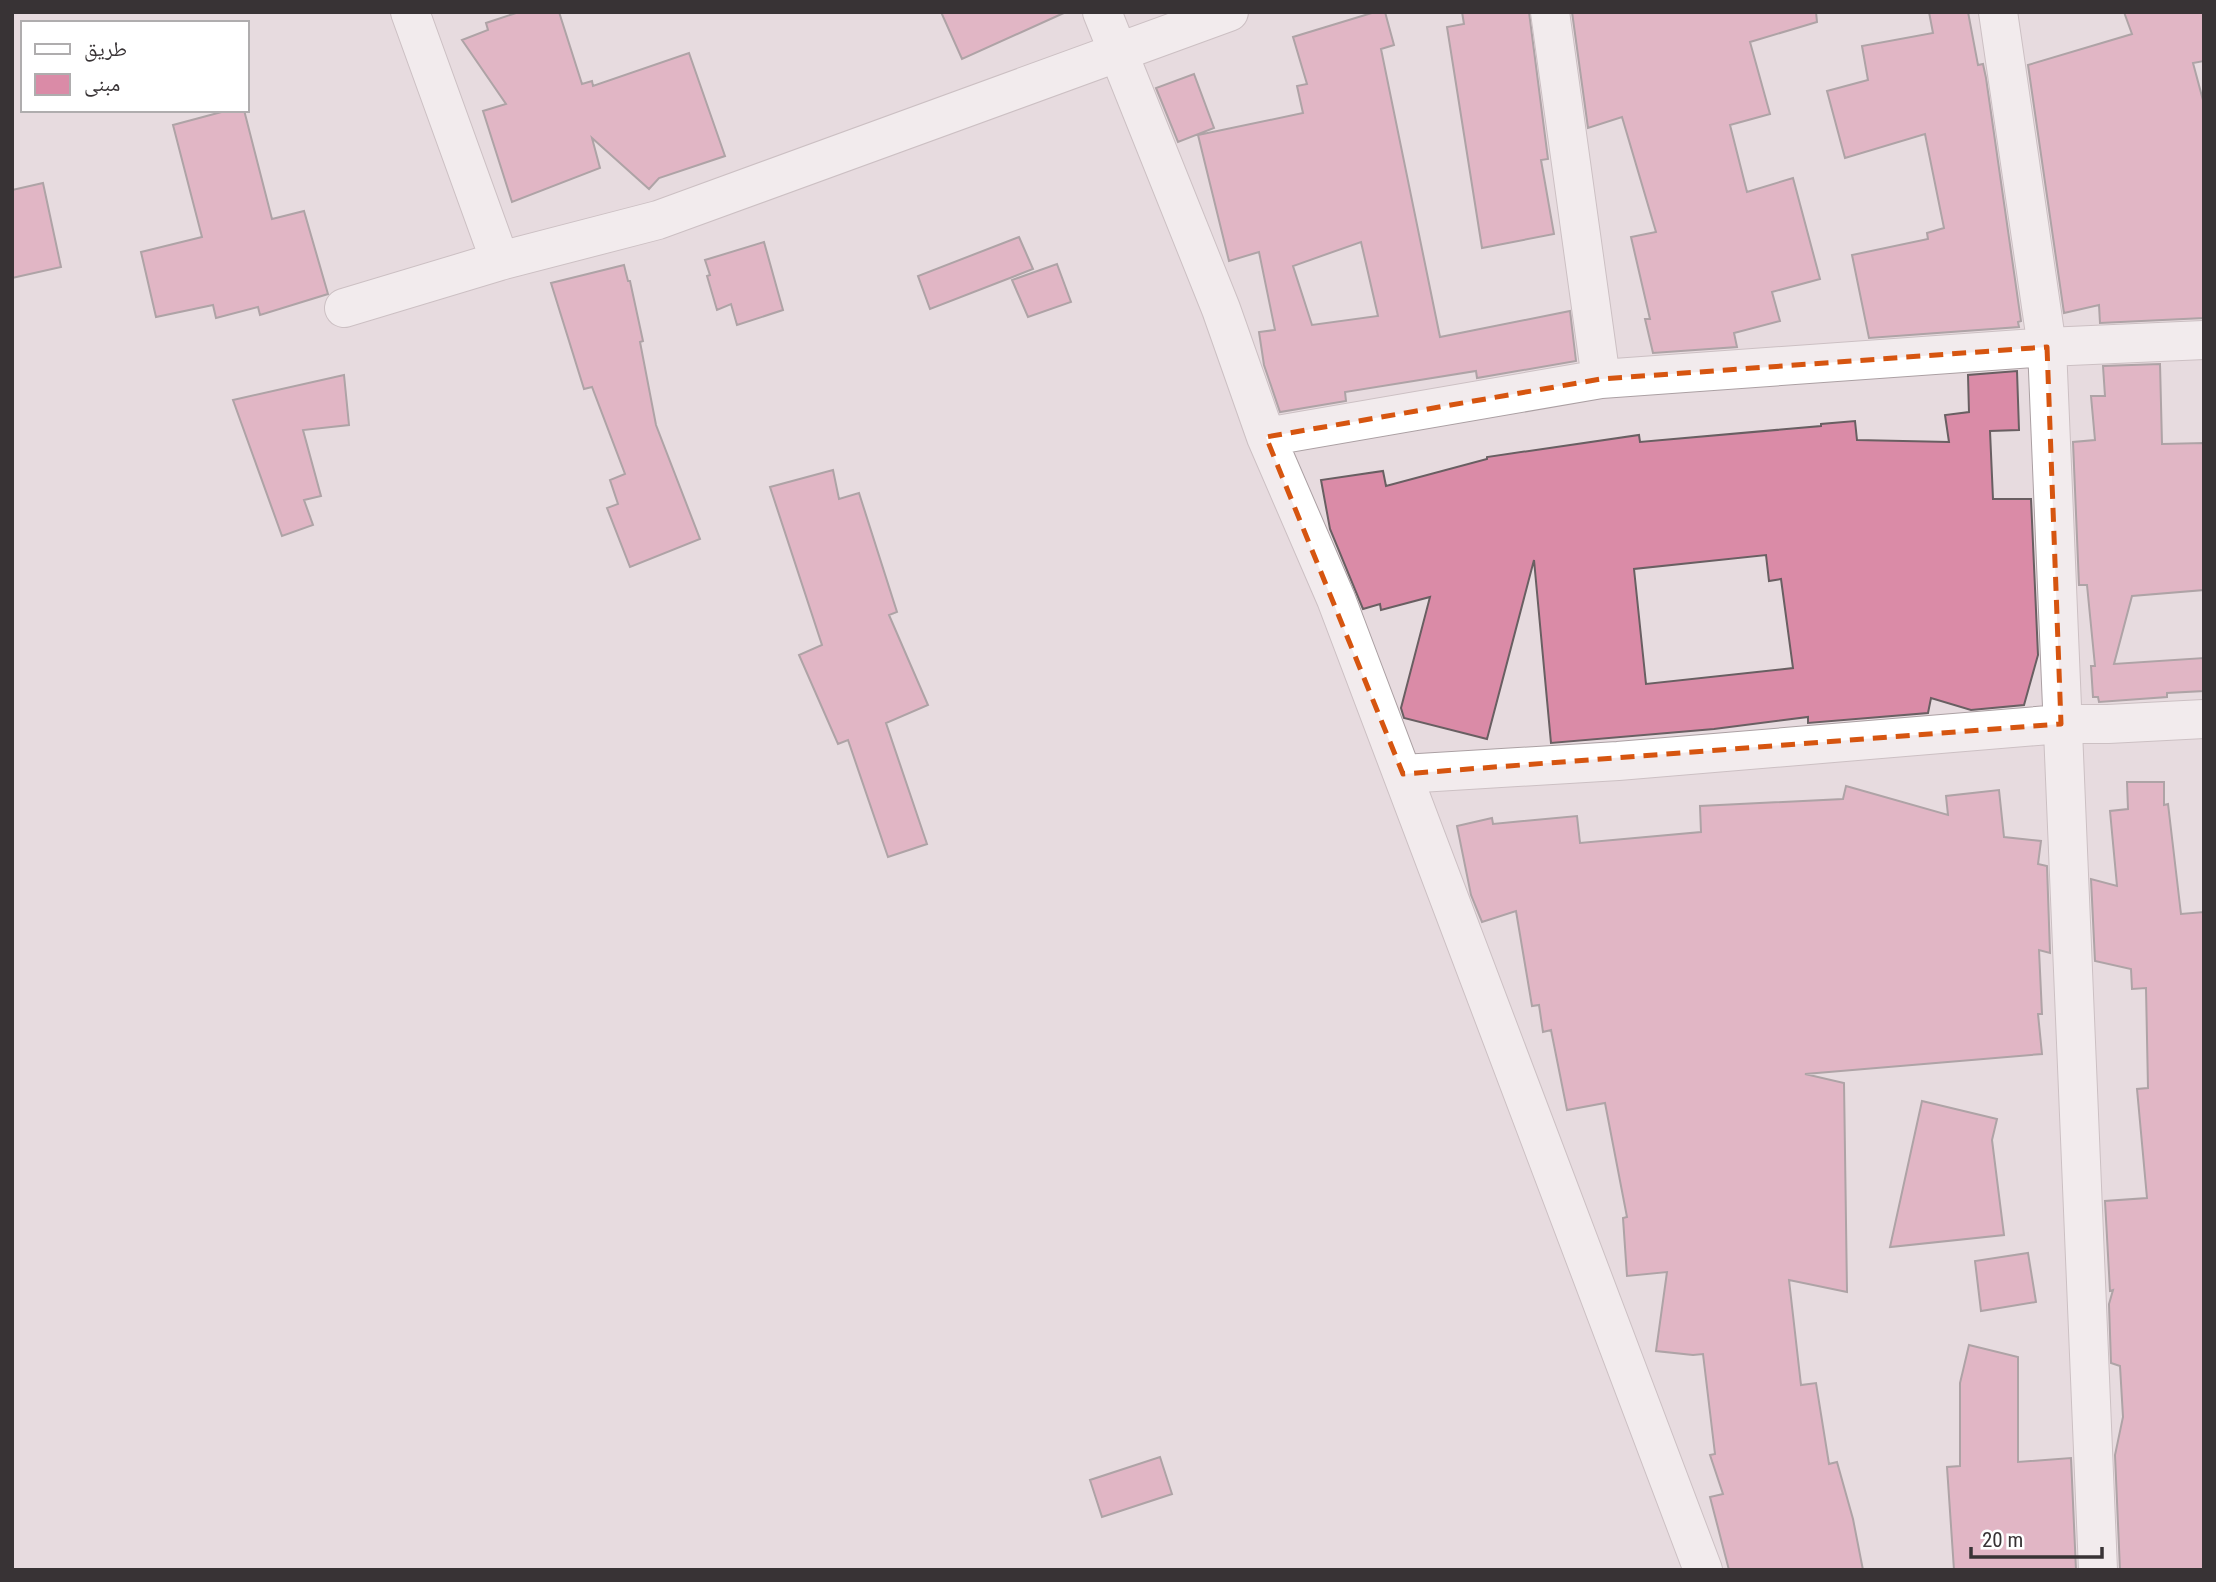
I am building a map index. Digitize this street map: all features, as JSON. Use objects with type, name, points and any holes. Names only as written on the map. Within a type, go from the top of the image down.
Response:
[{"type":"street","points":[[410,12],[500,261]]},
{"type":"street","points":[[1102,12],[1221,309],[1266,437],[1336,599],[1703,1570]]},
{"type":"street","points":[[344,308],[500,261],[658,220],[1229,12]]},
{"type":"street","points":[[1550,12],[1601,379]]},
{"type":"street","points":[[1998,12],[2048,347],[2098,1570]]},
{"type":"street","points":[[1266,437],[1601,379],[2048,347],[2204,340]]},
{"type":"street","points":[[1403,774],[1618,761],[2062,724],[2204,719]]},
{"type":"highlighted area","points":[[2047,347],[2061,724],[1403,774],[1266,437],[1601,379]]},
{"type":"building","points":[[519,12],[559,12],[582,84],[592,81],[593,86],[689,53],[725,156],[659,178],[649,189],[592,138],[600,168],[512,202],[483,111],[506,104],[462,40],[488,30],[486,23]]},
{"type":"building","points":[[941,12],[1066,12],[962,59]]},
{"type":"building","points":[[1375,12],[1385,12],[1394,45],[1381,49],[1440,337],[1570,311],[1576,361],[1477,378],[1476,371],[1345,392],[1346,401],[1280,412],[1264,365],[1259,332],[1275,330],[1259,252],[1229,261],[1198,135],[1303,113],[1297,86],[1307,84],[1293,37]],"holes":[[[1361,242],[1378,316],[1312,325],[1293,266]]]},
{"type":"building","points":[[1462,12],[1529,12],[1548,159],[1541,160],[1554,234],[1482,248],[1447,27],[1464,24]]},
{"type":"building","points":[[1572,12],[1816,12],[1817,22],[1750,42],[1770,114],[1730,125],[1747,192],[1793,178],[1820,279],[1772,292],[1780,321],[1734,333],[1737,347],[1653,353],[1645,319],[1650,319],[1631,237],[1656,232],[1622,117],[1588,128]]},
{"type":"building","points":[[1929,12],[1968,12],[1978,65],[1983,64],[1986,78],[2021,321],[2018,322],[2019,327],[1869,338],[1852,255],[1928,239],[1927,233],[1944,228],[1925,134],[1845,158],[1827,91],[1868,80],[1862,46],[1933,33]]},
{"type":"building","points":[[2124,12],[2204,12],[2204,61],[2193,63],[2204,104],[2204,318],[2100,323],[2099,305],[2064,313],[2028,65],[2132,34]]},
{"type":"building","points":[[1194,74],[1214,128],[1178,142],[1156,88]]},
{"type":"building","points":[[222,112],[245,112],[272,219],[304,211],[328,294],[260,315],[258,307],[216,318],[213,305],[156,317],[141,252],[202,237],[173,125]]},
{"type":"building","points":[[43,183],[61,267],[12,278],[12,190]]},
{"type":"building","points":[[1019,237],[1033,269],[930,309],[918,276]]},
{"type":"building","points":[[764,242],[783,310],[737,325],[731,304],[717,310],[705,260]]},
{"type":"building","points":[[1057,264],[1071,302],[1028,317],[1012,280]]},
{"type":"building","points":[[624,265],[643,341],[640,342],[656,425],[700,539],[630,567],[607,508],[618,504],[610,480],[625,474],[592,387],[584,389],[551,283]]},
{"type":"building","points":[[2160,364],[2162,444],[2204,443],[2204,590],[2132,596],[2114,664],[2204,658],[2204,691],[2167,693],[2167,697],[2099,702],[2098,697],[2093,697],[2091,666],[2095,666],[2087,585],[2079,585],[2073,442],[2095,440],[2091,396],[2105,396],[2103,366]]},
{"type":"building","points":[[2017,371],[2019,430],[1990,431],[1993,499],[2031,499],[2038,655],[2024,705],[1971,710],[1931,698],[1928,713],[1808,723],[1808,717],[1714,729],[1551,743],[1534,560],[1487,739],[1404,718],[1401,708],[1430,597],[1381,610],[1380,604],[1363,609],[1330,529],[1321,480],[1383,471],[1386,486],[1487,457],[1639,435],[1640,442],[1855,421],[1857,440],[1949,442],[1945,415],[1969,412],[1968,375]],"holes":[[[1766,555],[1769,581],[1781,579],[1793,668],[1646,684],[1634,569]]]},
{"type":"building","points":[[344,375],[349,425],[303,430],[321,496],[304,500],[313,525],[282,536],[233,400]]},
{"type":"building","points":[[833,470],[839,499],[859,493],[897,612],[889,615],[928,705],[886,723],[927,844],[888,857],[848,740],[838,744],[799,655],[822,645],[770,487]]},
{"type":"building","points":[[2127,782],[2164,782],[2164,805],[2168,804],[2181,914],[2204,912],[2204,1569],[2120,1570],[2115,1455],[2123,1417],[2120,1366],[2111,1363],[2109,1304],[2113,1290],[2110,1291],[2105,1201],[2147,1198],[2137,1089],[2148,1088],[2146,988],[2132,989],[2131,969],[2095,961],[2091,879],[2117,886],[2110,811],[2128,809]]},
{"type":"building","points":[[1846,786],[1948,815],[1946,796],[1999,790],[2004,837],[2041,841],[2038,864],[2047,866],[2050,953],[2039,950],[2042,1014],[2038,1014],[2042,1054],[1805,1074],[1844,1083],[1847,1292],[1789,1280],[1801,1385],[1816,1383],[1829,1464],[1837,1462],[1853,1519],[1863,1570],[1729,1570],[1710,1497],[1723,1494],[1710,1455],[1715,1454],[1703,1354],[1656,1351],[1667,1272],[1627,1276],[1623,1218],[1627,1217],[1605,1103],[1567,1110],[1551,1030],[1543,1032],[1539,1005],[1532,1006],[1516,911],[1482,922],[1471,895],[1457,826],[1492,818],[1493,824],[1577,816],[1580,843],[1701,832],[1700,806],[1843,799]]},
{"type":"building","points":[[1922,1101],[1997,1119],[1992,1140],[2004,1235],[1890,1247]]},
{"type":"building","points":[[2028,1253],[2036,1302],[1981,1311],[1975,1261]]},
{"type":"building","points":[[1969,1345],[2018,1357],[2018,1462],[2071,1458],[2076,1570],[1954,1570],[1947,1467],[1960,1466],[1960,1383]]},
{"type":"building","points":[[1160,1457],[1172,1494],[1102,1517],[1090,1480]]}]
